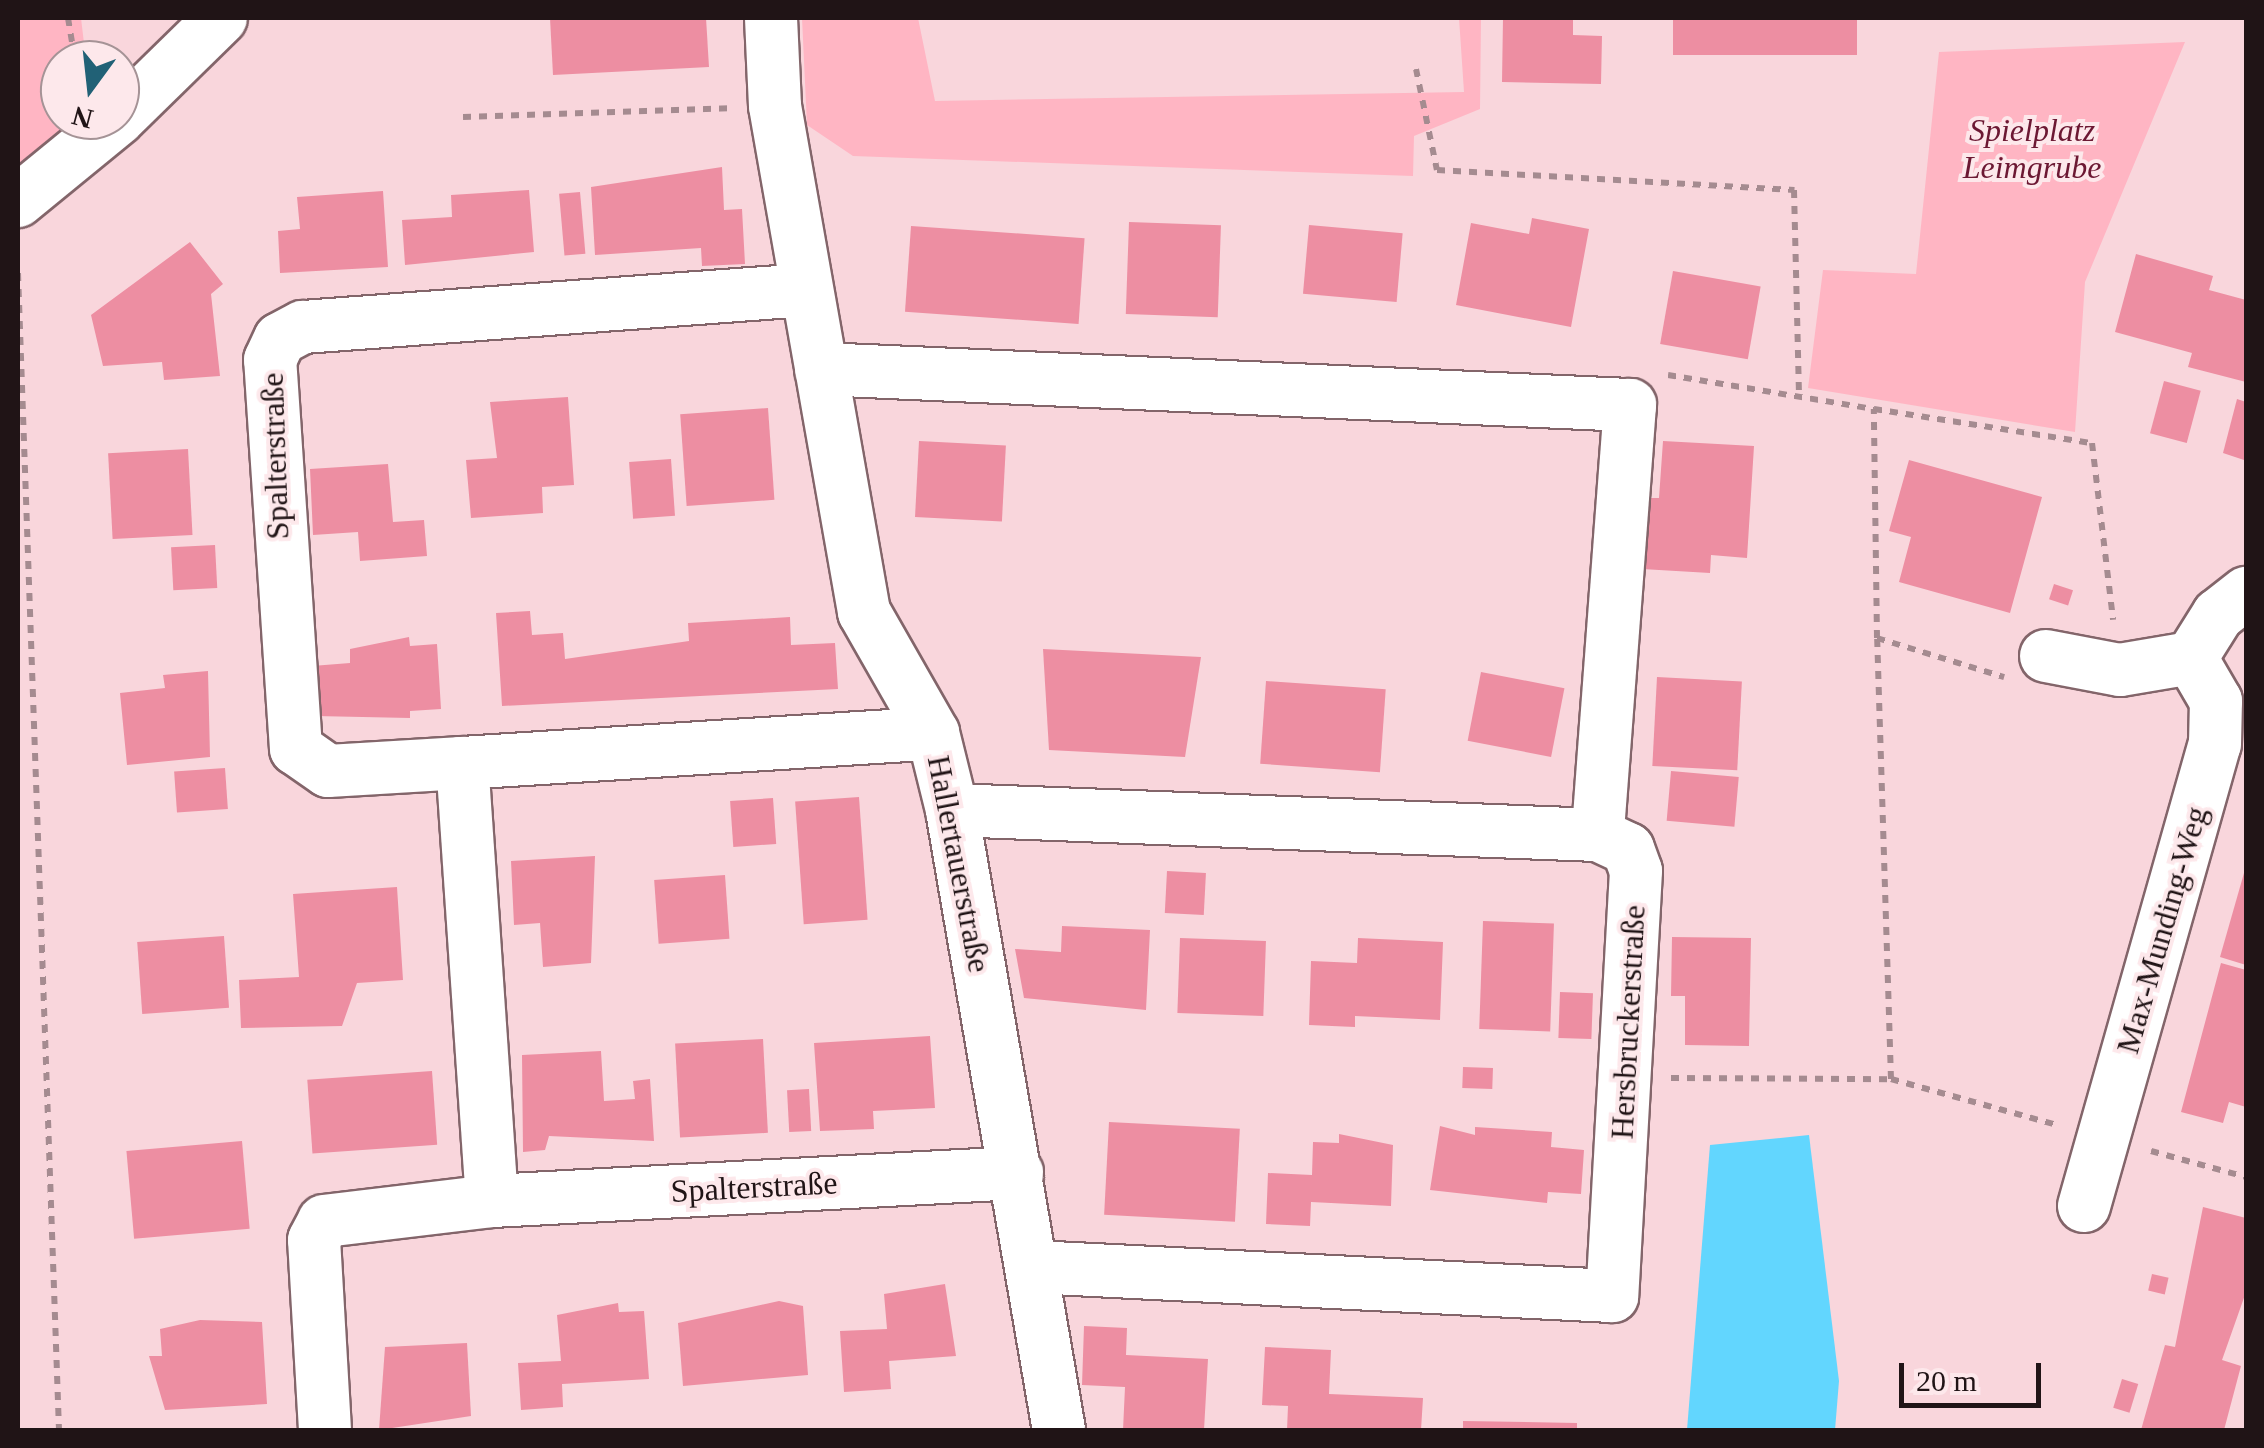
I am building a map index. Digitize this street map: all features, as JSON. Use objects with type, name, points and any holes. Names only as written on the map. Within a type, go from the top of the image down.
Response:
[{"type":"street","points":[[140,97],[221,18]]},
{"type":"street","name":"Hallertauerstraße","points":[[771,18],[775,106],[864,612],[933,733],[952,810],[1059,1430]]},
{"type":"street","points":[[18,201],[92,140]]},
{"type":"street","name":"Spalterstraße","points":[[806,290],[303,327],[280,339],[266,387],[296,750],[328,771],[933,733]]},
{"type":"street","points":[[821,369],[1630,405],[1598,836],[952,810]]},
{"type":"street","points":[[2046,656],[2120,670],[2190,658],[2218,614],[2246,594]]},
{"type":"street","name":"Max-Munding-Weg","points":[[2084,1206],[2215,744],[2216,701],[2190,658]]},
{"type":"street","points":[[462,763],[492,1201]]},
{"type":"street","name":"Hersbruckerstraße","points":[[1033,1267],[1612,1296],[1636,871],[1628,849],[1598,836]]},
{"type":"street","name":"Spalterstraße","points":[[324,1430],[314,1240],[324,1221],[492,1201],[1017,1174]]},
{"type":"path","points":[[1416,69],[1437,170],[1794,190],[1799,396]]},
{"type":"path","points":[[463,117],[775,106]]},
{"type":"path","points":[[18,273],[59,1430]]},
{"type":"path","points":[[1630,405],[1655,373],[2092,444],[2120,670]]},
{"type":"path","points":[[1874,410],[1891,1079]]},
{"type":"path","points":[[1877,638],[2037,686],[2046,656]]},
{"type":"path","points":[[1625,1076],[1891,1079],[2246,1177]]},
{"type":"green space","points":[[18,18],[81,18],[84,40],[40,40],[40,140],[68,140],[18,180]]},
{"type":"green space","points":[[802,18],[918,18],[935,101],[1464,92],[1459,18],[1481,18],[1480,109],[1414,136],[1413,176],[853,156],[807,125]]},
{"type":"green space","name":"Spielplatz Leimgrube","points":[[2185,42],[2085,282],[2075,432],[1808,388],[1823,270],[1916,274],[1939,52]]},
{"type":"water","points":[[1809,1135],[1839,1381],[1835,1430],[1687,1430],[1710,1145]]},
{"type":"building","points":[[550,18],[706,18],[709,67],[553,75]]},
{"type":"building","points":[[1503,18],[1573,18],[1573,35],[1602,36],[1601,84],[1502,82]]},
{"type":"building","points":[[1673,18],[1857,18],[1857,55],[1673,55]]},
{"type":"building","points":[[722,167],[724,210],[742,209],[745,264],[702,266],[701,248],[595,255],[591,187]]},
{"type":"building","points":[[529,190],[534,252],[405,265],[402,220],[452,217],[451,195]]},
{"type":"building","points":[[383,191],[388,267],[280,273],[278,231],[300,229],[297,197]]},
{"type":"building","points":[[580,192],[585,254],[564,256],[559,194]]},
{"type":"building","points":[[1532,218],[1589,229],[1571,327],[1456,305],[1471,223],[1529,234]]},
{"type":"building","points":[[1129,222],[1221,225],[1218,317],[1126,314]]},
{"type":"building","points":[[1309,225],[1403,233],[1397,302],[1303,294]]},
{"type":"building","points":[[911,226],[1085,238],[1079,324],[905,312]]},
{"type":"building","points":[[190,242],[223,284],[211,294],[220,376],[164,380],[162,362],[103,366],[91,315]]},
{"type":"building","points":[[2136,254],[2213,276],[2209,290],[2246,300],[2246,382],[2188,367],[2192,353],[2115,332]]},
{"type":"building","points":[[1673,271],[1761,286],[1748,359],[1660,344]]},
{"type":"building","points":[[2164,381],[2201,391],[2187,443],[2150,433]]},
{"type":"building","points":[[568,397],[574,485],[542,487],[543,513],[471,518],[466,460],[497,458],[490,402]]},
{"type":"building","points":[[2237,399],[2246,402],[2244,460],[2223,453]]},
{"type":"building","points":[[768,408],[774,500],[687,506],[680,414]]},
{"type":"building","points":[[919,441],[1006,446],[1002,521],[915,517]]},
{"type":"building","points":[[1663,441],[1754,446],[1747,558],[1711,555],[1710,573],[1642,569],[1646,498],[1659,498]]},
{"type":"building","points":[[188,449],[193,535],[113,539],[108,453]]},
{"type":"building","points":[[671,459],[675,516],[633,519],[629,462]]},
{"type":"building","points":[[1909,460],[2042,497],[2010,613],[1899,582],[1911,537],[1889,531]]},
{"type":"building","points":[[388,464],[393,522],[424,520],[427,556],[360,561],[358,532],[313,535],[310,469]]},
{"type":"building","points":[[215,545],[217,588],[173,590],[171,547]]},
{"type":"building","points":[[2054,584],[2073,590],[2068,605],[2049,599]]},
{"type":"building","points":[[530,611],[532,635],[563,633],[565,659],[689,641],[688,623],[790,617],[791,645],[835,643],[838,689],[502,706],[496,613]]},
{"type":"building","points":[[409,637],[410,646],[437,644],[441,709],[410,711],[410,718],[315,716],[312,666],[350,663],[350,649]]},
{"type":"building","points":[[1043,649],[1201,657],[1185,757],[1049,750]]},
{"type":"building","points":[[208,671],[210,757],[127,765],[120,693],[165,688],[163,675]]},
{"type":"building","points":[[1481,672],[1564,688],[1551,757],[1468,741]]},
{"type":"building","points":[[1657,677],[1742,681],[1737,770],[1652,766]]},
{"type":"building","points":[[1266,681],[1386,689],[1380,772],[1260,764]]},
{"type":"building","points":[[225,768],[228,809],[177,812],[174,772]]},
{"type":"building","points":[[1671,771],[1739,777],[1734,827],[1667,821]]},
{"type":"building","points":[[859,797],[868,920],[804,924],[795,801]]},
{"type":"building","points":[[773,798],[776,844],[733,847],[730,801]]},
{"type":"building","points":[[595,856],[591,963],[543,967],[540,923],[514,925],[511,861]]},
{"type":"building","points":[[2246,866],[2246,965],[2220,957]]},
{"type":"building","points":[[1167,871],[1206,873],[1204,915],[1165,913]]},
{"type":"building","points":[[725,875],[729,939],[659,944],[654,880]]},
{"type":"building","points":[[397,887],[403,980],[357,983],[342,1026],[241,1028],[239,980],[299,977],[293,894]]},
{"type":"building","points":[[1483,921],[1554,923],[1550,1031],[1479,1029]]},
{"type":"building","points":[[1062,926],[1150,930],[1146,1010],[1024,998],[1015,949],[1061,952]]},
{"type":"building","points":[[224,936],[229,1008],[142,1014],[137,942]]},
{"type":"building","points":[[1672,937],[1751,938],[1749,1046],[1685,1045],[1685,996],[1671,996]]},
{"type":"building","points":[[1180,938],[1266,941],[1263,1016],[1177,1013]]},
{"type":"building","points":[[1358,938],[1443,942],[1440,1020],[1355,1016],[1355,1027],[1309,1025],[1311,961],[1357,963]]},
{"type":"building","points":[[2221,963],[2246,970],[2246,1107],[2229,1102],[2223,1123],[2181,1112]]},
{"type":"building","points":[[1560,992],[1593,993],[1591,1039],[1558,1038]]},
{"type":"building","points":[[930,1036],[935,1108],[873,1111],[874,1129],[820,1131],[814,1043]]},
{"type":"building","points":[[763,1039],[768,1133],[680,1137],[675,1044]]},
{"type":"building","points":[[601,1051],[604,1101],[635,1099],[633,1081],[650,1079],[654,1141],[549,1136],[545,1150],[523,1152],[522,1055]]},
{"type":"building","points":[[1463,1067],[1493,1068],[1492,1089],[1462,1088]]},
{"type":"building","points":[[432,1071],[437,1145],[312,1154],[307,1080]]},
{"type":"building","points":[[809,1089],[811,1131],[789,1132],[787,1090]]},
{"type":"building","points":[[1109,1122],[1240,1129],[1235,1222],[1104,1215]]},
{"type":"building","points":[[1440,1126],[1475,1135],[1475,1127],[1552,1132],[1551,1147],[1584,1150],[1581,1194],[1548,1192],[1547,1203],[1430,1190]]},
{"type":"building","points":[[1339,1134],[1393,1145],[1391,1206],[1311,1202],[1310,1226],[1266,1224],[1268,1173],[1312,1175],[1313,1142],[1339,1143]]},
{"type":"building","points":[[242,1141],[250,1229],[134,1239],[126,1151]]},
{"type":"building","points":[[2203,1207],[2246,1218],[2246,1292],[2222,1360],[2241,1366],[2224,1430],[2141,1430],[2165,1345],[2175,1347]]},
{"type":"building","points":[[2152,1274],[2169,1278],[2165,1294],[2148,1291]]},
{"type":"building","points":[[945,1284],[956,1356],[889,1361],[891,1389],[844,1392],[840,1331],[887,1329],[884,1294]]},
{"type":"building","points":[[779,1301],[803,1306],[808,1375],[683,1386],[678,1323]]},
{"type":"building","points":[[618,1303],[619,1312],[644,1311],[649,1379],[562,1384],[563,1407],[521,1410],[518,1363],[561,1361],[557,1315]]},
{"type":"building","points":[[200,1320],[262,1322],[267,1404],[165,1410],[149,1356],[162,1356],[160,1329]]},
{"type":"building","points":[[1084,1326],[1127,1328],[1126,1355],[1208,1359],[1204,1430],[1123,1430],[1125,1387],[1082,1385]]},
{"type":"building","points":[[467,1343],[471,1416],[379,1430],[385,1347]]},
{"type":"building","points":[[1265,1347],[1331,1350],[1329,1394],[1423,1398],[1421,1430],[1287,1430],[1288,1406],[1262,1405]]},
{"type":"building","points":[[2122,1379],[2138,1384],[2129,1413],[2113,1408]]},
{"type":"building","points":[[1463,1421],[1577,1423],[1577,1430],[1463,1430]]}]
